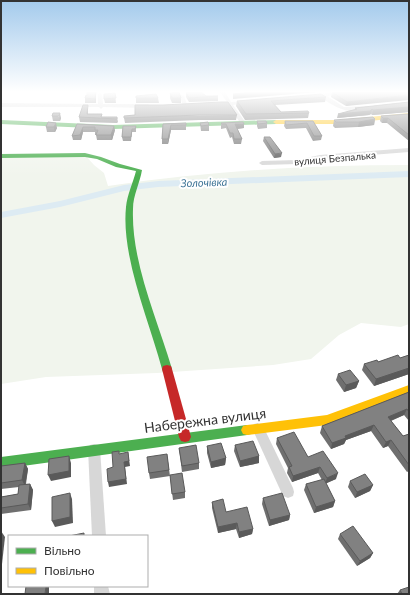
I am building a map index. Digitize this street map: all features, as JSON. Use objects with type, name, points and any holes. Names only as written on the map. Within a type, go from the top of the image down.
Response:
[{"type":"street","points":[[1,122],[113,127],[339,122],[361,120]]},
{"type":"street","name":"вулиця Безпалька","points":[[262,163],[297,162],[320,157],[409,150]]},
{"type":"street","points":[[1,156],[85,155],[99,158],[118,166],[139,170],[129,206],[130,224],[137,264],[161,344],[185,437]]},
{"type":"street","name":"Набережна вулиця","points":[[1,463],[94,449],[327,420],[409,389]]},
{"type":"street","points":[[258,428],[288,492]]},
{"type":"street","points":[[94,449],[99,535]]},
{"type":"shaded area","points":[[85,155],[104,173],[108,186],[183,176],[258,170],[333,166],[409,165],[409,324],[401,327],[361,323],[339,335],[311,359],[273,365],[157,373],[46,377],[1,384],[1,156]]},
{"type":"building","points":[[334,120],[371,120],[359,122],[336,122]]},
{"type":"building","points":[[390,120],[409,120],[409,135]]},
{"type":"building","points":[[257,121],[266,121],[267,123],[258,124]]},
{"type":"building","points":[[285,121],[313,121],[322,136],[314,136],[307,123],[286,125]]},
{"type":"building","points":[[48,122],[56,123],[54,127],[46,127]]},
{"type":"building","points":[[208,122],[209,125],[201,126],[200,123]]},
{"type":"building","points":[[243,122],[244,124],[235,124],[242,139],[234,139],[233,133],[230,133],[226,124],[221,123]]},
{"type":"building","points":[[186,123],[186,125],[171,125],[168,139],[162,139],[163,124]]},
{"type":"building","points":[[77,124],[114,126],[111,135],[96,135],[98,130],[95,130],[95,127],[83,127],[80,135],[72,136]]},
{"type":"building","points":[[123,126],[136,126],[135,129],[132,129],[131,137],[122,137]]},
{"type":"building","points":[[264,137],[270,137],[282,153],[275,154]]},
{"type":"building","points":[[398,355],[400,358],[409,355],[409,368],[376,379],[364,364],[377,360],[378,362]]},
{"type":"building","points":[[350,370],[359,381],[346,385],[338,374]]},
{"type":"building","points":[[409,392],[409,412],[407,409],[388,417],[403,436],[409,434],[409,465],[391,440],[386,442],[374,425],[345,436],[346,438],[332,443],[322,426]]},
{"type":"building","points":[[294,432],[308,457],[323,451],[338,473],[327,478],[320,467],[293,476],[289,467],[292,466],[277,438]]},
{"type":"building","points":[[253,441],[259,456],[240,461],[235,445]]},
{"type":"building","points":[[221,443],[226,458],[211,462],[207,446]]},
{"type":"building","points":[[196,445],[199,463],[182,466],[179,448]]},
{"type":"building","points":[[119,451],[119,454],[128,452],[129,461],[124,462],[126,479],[108,482],[107,469],[113,467],[112,452]]},
{"type":"building","points":[[167,454],[169,470],[149,473],[147,457]]},
{"type":"building","points":[[69,456],[69,471],[48,475],[49,459]]},
{"type":"building","points":[[25,463],[22,480],[1,483],[1,466]]},
{"type":"building","points":[[182,473],[185,492],[172,494],[170,475]]},
{"type":"building","points":[[365,474],[373,485],[357,492],[350,481]]},
{"type":"building","points":[[324,479],[335,501],[316,507],[306,484]]},
{"type":"building","points":[[30,484],[28,504],[1,508],[1,497],[18,494],[19,485]]},
{"type":"building","points":[[70,493],[70,517],[52,521],[52,497]]},
{"type":"building","points":[[282,493],[290,515],[270,520],[263,498]]},
{"type":"building","points":[[223,499],[226,512],[247,507],[253,529],[239,532],[237,523],[218,527],[212,502]]},
{"type":"building","points":[[353,526],[373,553],[360,561],[340,534]]},
{"type":"building","points":[[26,587],[46,587],[45,594],[25,594]]},
{"type":"building","points":[[409,587],[409,594],[402,594],[400,590]]},
{"type":"waterway","name":"Золочівка","points":[[1,215],[60,204],[124,188],[158,184],[409,174]]},
{"type":"traffic: fast","points":[[1,122],[113,127],[276,122]]},
{"type":"traffic: fast","points":[[1,156],[85,155],[99,158],[118,166],[139,170],[129,208],[129,227],[142,289],[167,369]]},
{"type":"traffic: fast","points":[[1,463],[247,430]]},
{"type":"traffic: slow","points":[[276,122],[339,122],[361,120]]},
{"type":"traffic: slow","points":[[247,430],[327,420],[409,389]]},
{"type":"traffic: jam","points":[[167,369],[185,437]]}]
